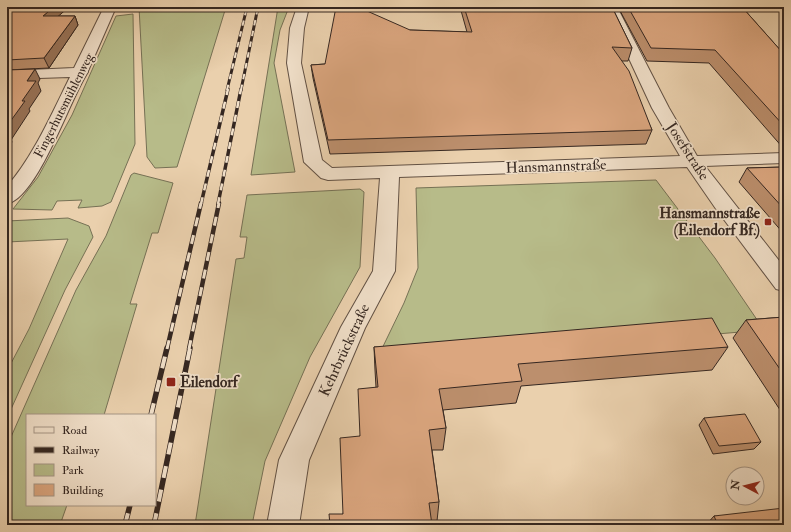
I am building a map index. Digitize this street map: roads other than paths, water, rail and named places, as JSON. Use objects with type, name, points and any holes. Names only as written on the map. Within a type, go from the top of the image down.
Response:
[{"type":"street","name":"Fingerhutsmühlenweg","points":[[7,198],[25,178],[59,116],[81,72],[110,7]]},
{"type":"street","name":"Hansmannstraße","points":[[303,7],[298,28],[294,63],[313,162],[328,174],[784,158]]},
{"type":"street","name":"Josefstraße","points":[[611,7],[668,122],[692,161],[784,283]]},
{"type":"street","points":[[7,75],[81,72]]},
{"type":"street","name":"Kehrbrückstraße","points":[[283,525],[294,460],[353,327],[384,271],[390,172]]},
{"type":"railway","points":[[227,90],[247,7]]},
{"type":"railway","points":[[241,90],[258,7]]},
{"type":"railway","points":[[201,204],[228,89]]},
{"type":"railway","points":[[218,204],[241,89]]},
{"type":"railway","points":[[167,349],[201,203]]},
{"type":"railway","points":[[189,349],[219,203]]},
{"type":"railway","points":[[151,414],[167,348]]},
{"type":"railway","points":[[154,525],[190,348]]},
{"type":"railway","points":[[125,525],[130,506]]},
{"type":"place","name":"Hansmannstraße (Eilendorf Bf.)","points":[[768,222]]},
{"type":"place","name":"Eilendorf","points":[[171,382]]}]
